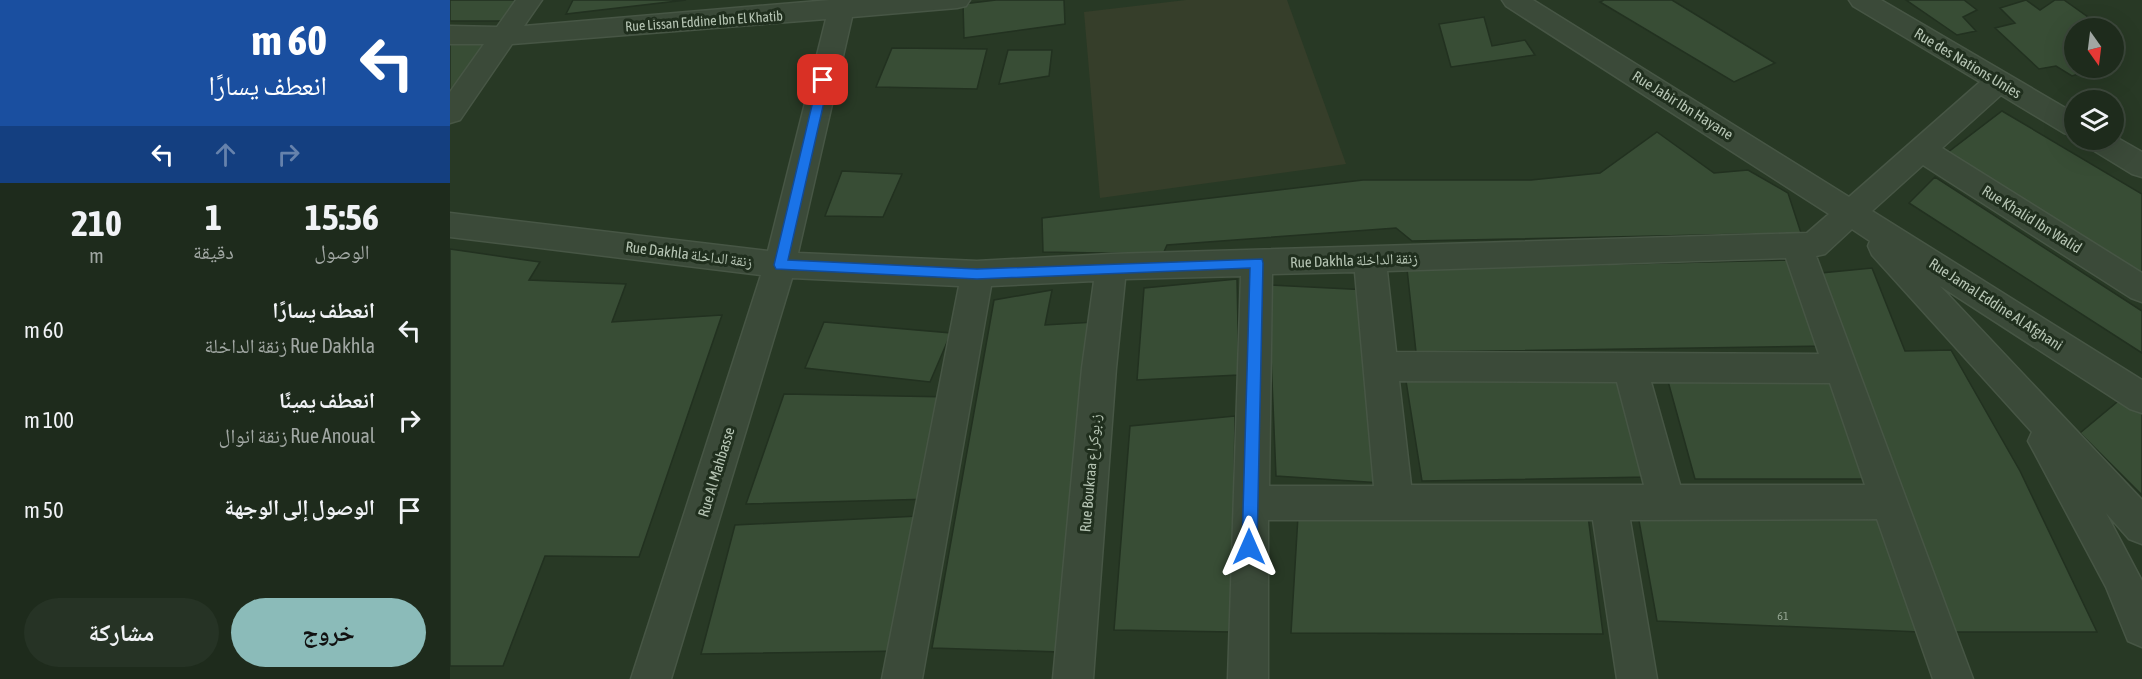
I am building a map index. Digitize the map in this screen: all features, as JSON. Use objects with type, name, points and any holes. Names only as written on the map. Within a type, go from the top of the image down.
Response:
[{"type":"street","points":[[450,113],[530,0]]},
{"type":"street","name":"Rue Lissan Eddine Ibn El Khatib","points":[[450,35],[505,36],[842,5],[957,0]]},
{"type":"street","name":"Rue Jabir Ibn Hayane","points":[[1515,0],[1851,211]]},
{"type":"street","name":"Rue des Nations Unies","points":[[1862,0],[2064,120]]},
{"type":"street","name":"Rue Al Mahbasse","points":[[651,679],[780,265],[842,5]]},
{"type":"street","name":"Rue Dakhla زنقة الداخلة","points":[[450,225],[780,265],[977,274],[1111,267],[1814,245],[1999,81]]},
{"type":"street","name":"Rue Khalid Ibn Walid","points":[[1921,149],[2142,289]]},
{"type":"street","points":[[2115,150],[2142,166]]},
{"type":"street","points":[[1851,211],[2142,526]]},
{"type":"street","name":"Rue Jamal Eddine Al Afghani","points":[[1851,211],[2142,398]]},
{"type":"street","points":[[1797,246],[1953,679]]},
{"type":"street","points":[[1370,260],[1394,502]]},
{"type":"street","points":[[1248,679],[1250,502],[1257,263]]},
{"type":"street","name":"Rue Boukraa ز. بوكراع","points":[[1073,679],[1099,368],[1111,267]]},
{"type":"street","points":[[902,679],[977,274]]},
{"type":"street","points":[[1381,366],[1842,369]]},
{"type":"street","points":[[1630,369],[1667,502]]},
{"type":"street","points":[[2022,398],[2120,575],[2142,627]]},
{"type":"street","points":[[1608,501],[1637,679]]},
{"type":"street","points":[[1250,502],[1890,502]]},
{"type":"green space","points":[[1186,0],[1287,0],[1346,164],[1100,198],[1084,12]]},
{"type":"building","points":[[450,0],[523,0],[507,21],[450,21]]},
{"type":"building","points":[[573,0],[686,0],[566,14]]},
{"type":"building","points":[[996,0],[1064,0],[1065,24],[964,38],[963,4]]},
{"type":"building","points":[[1604,0],[1672,0],[1775,63],[1734,82],[1600,2]]},
{"type":"building","points":[[1906,0],[1964,0],[1977,10],[1963,17],[1976,31],[1957,35]]},
{"type":"building","points":[[2026,0],[2040,10],[2055,0],[2064,0],[2089,18],[2064,18],[2064,71],[2056,66],[2039,69],[1995,28],[2015,23],[2000,8]]},
{"type":"building","points":[[1484,17],[1492,46],[1525,40],[1535,55],[1451,67],[1439,24]]},
{"type":"building","points":[[496,38],[450,103],[450,39]]},
{"type":"building","points":[[892,48],[987,49],[977,89],[876,87]]},
{"type":"building","points":[[1008,50],[1052,50],[1049,76],[999,84]]},
{"type":"building","points":[[2002,111],[2064,148],[2064,150],[2068,150],[2142,194],[2142,274],[1947,153]]},
{"type":"building","points":[[1657,132],[1714,173],[1748,170],[1788,193],[1801,233],[1412,241],[1396,228],[1167,245],[1163,254],[1043,252],[1042,218],[1363,180],[1531,180],[1600,173]]},
{"type":"building","points":[[842,171],[902,174],[883,217],[825,216]]},
{"type":"building","points":[[1935,177],[2142,311],[2142,353],[1909,203]]},
{"type":"building","points":[[450,249],[540,262],[529,280],[626,284],[612,322],[722,315],[639,557],[545,556],[503,666],[450,666]]},
{"type":"building","points":[[1794,260],[1827,346],[1416,352],[1407,269]]},
{"type":"building","points":[[1872,268],[1905,351],[1951,350],[2020,471],[2097,632],[1951,632],[1821,273]]},
{"type":"building","points":[[1237,279],[1239,375],[1137,380],[1144,288]]},
{"type":"building","points":[[1268,285],[1369,290],[1382,483],[1276,476]]},
{"type":"building","points":[[1052,290],[1045,325],[1095,322],[1060,652],[932,648],[994,300]]},
{"type":"building","points":[[824,322],[951,333],[930,382],[805,368]]},
{"type":"building","points":[[1666,374],[1831,376],[1868,479],[1695,479]]},
{"type":"building","points":[[1617,378],[1648,477],[1422,481],[1406,381]]},
{"type":"building","points":[[784,394],[952,397],[933,499],[746,504]]},
{"type":"building","points":[[2122,398],[2142,411],[2142,495],[2080,433]]},
{"type":"building","points":[[1235,416],[1232,632],[1114,630],[1130,426]]},
{"type":"building","points":[[1636,504],[1875,507],[1920,632],[1657,621]]},
{"type":"building","points":[[1587,508],[1603,634],[1291,633],[1298,516]]},
{"type":"building","points":[[919,516],[904,651],[701,654],[735,525]]},
{"type":"route","points":[[823,80],[780,265],[977,274],[1257,263],[1249,547]]}]
